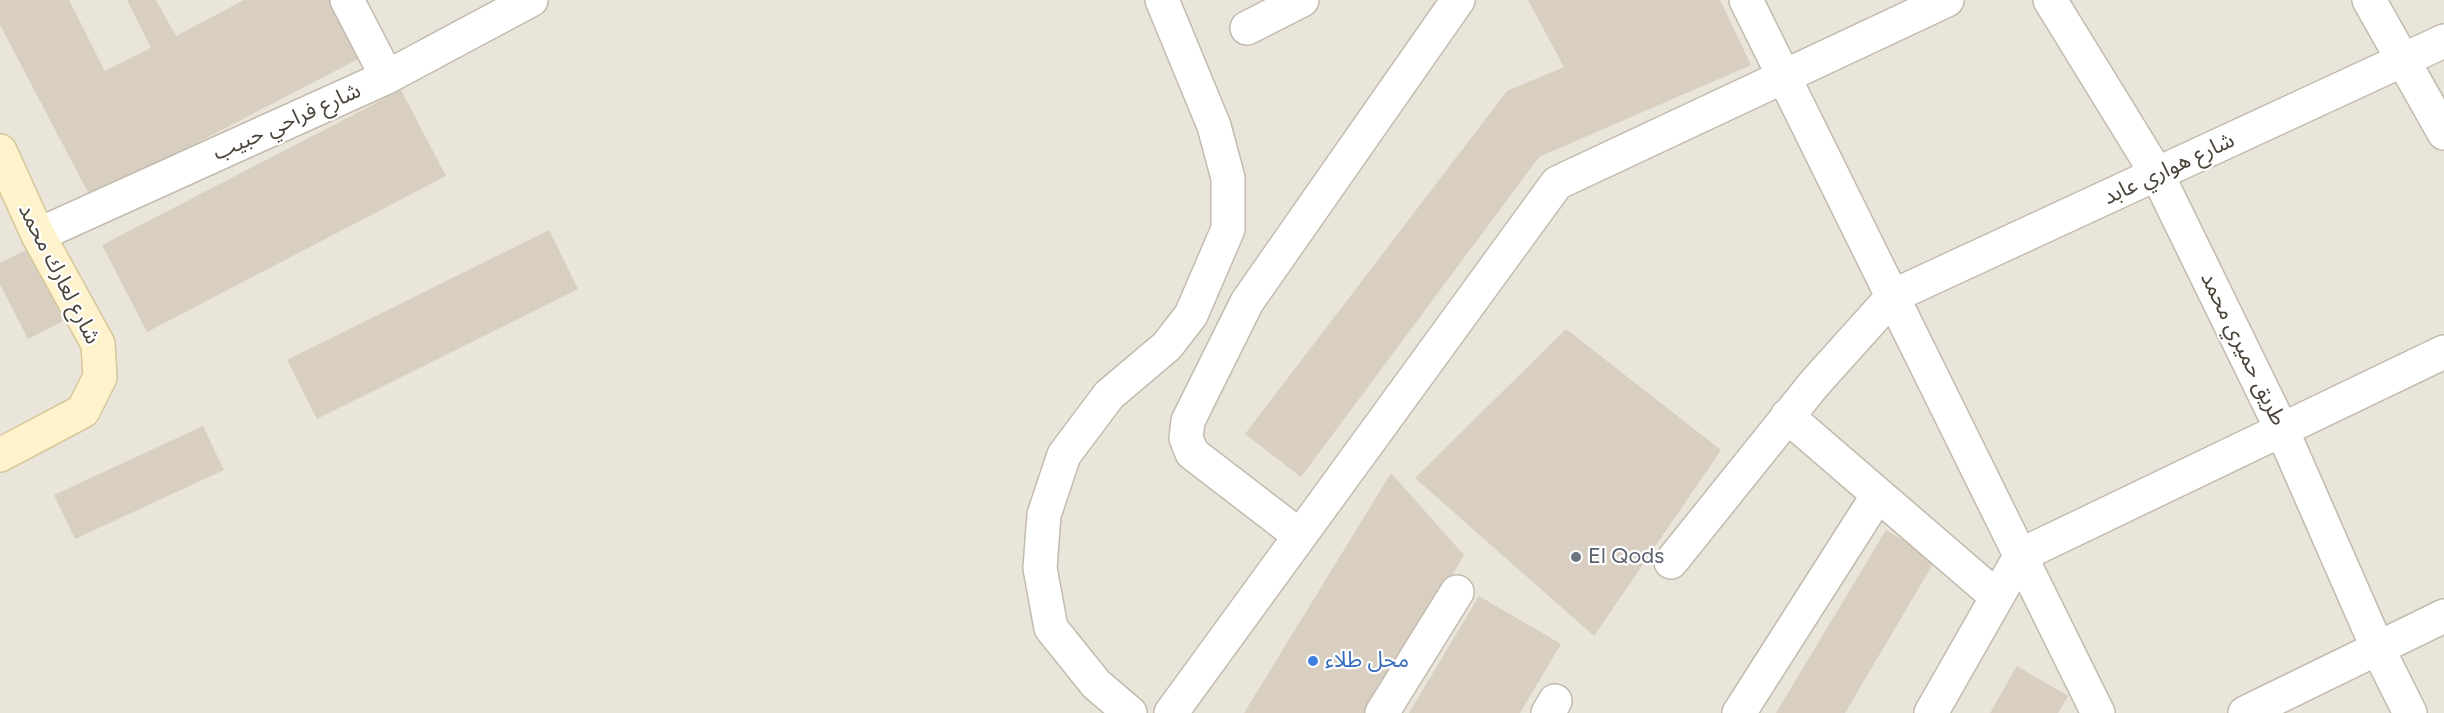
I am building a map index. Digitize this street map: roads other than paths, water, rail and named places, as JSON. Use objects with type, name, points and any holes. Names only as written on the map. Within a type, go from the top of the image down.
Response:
[{"type":"street","points":[[347,0],[387,77]]},
{"type":"street","name":"شارع فراحي حبيب","points":[[38,235],[387,77],[531,0]]},
{"type":"street","points":[[1131,713],[1096,684],[1052,628],[1040,568],[1044,515],[1064,456],[1108,395],[1167,346],[1191,315],[1228,229],[1228,178],[1214,126],[1162,0]]},
{"type":"street","points":[[1247,28],[1302,0]]},
{"type":"street","points":[[1300,536],[1192,453],[1186,438],[1188,422],[1247,302],[1458,0]]},
{"type":"street","points":[[1746,0],[1782,78],[1893,296],[2098,713]]},
{"type":"street","points":[[1171,713],[1557,183],[1947,0]]},
{"type":"street","name":"طريق حميري محمد","points":[[2050,0],[2157,174],[2282,430],[2378,649],[2410,713]]},
{"type":"street","points":[[2369,0],[2444,134]]},
{"type":"street","name":"شارع هواري عابد","points":[[1893,296],[2444,41]]},
{"type":"street","name":"شارع لعارك محمد","points":[[0,151],[38,235],[98,344],[100,376],[82,411],[0,455]]},
{"type":"street","points":[[1671,562],[1787,416],[1893,296]]},
{"type":"street","points":[[1930,713],[2021,555],[2444,352]]},
{"type":"street","points":[[1787,416],[1997,597]]},
{"type":"street","points":[[1739,713],[1878,495]]},
{"type":"street","points":[[1383,713],[1458,592]]},
{"type":"street","points":[[2245,713],[2444,616]]},
{"type":"place","name":"El Qods","points":[[1576,557]]},
{"type":"place","name":"محل طلاء","points":[[1313,661]]}]
